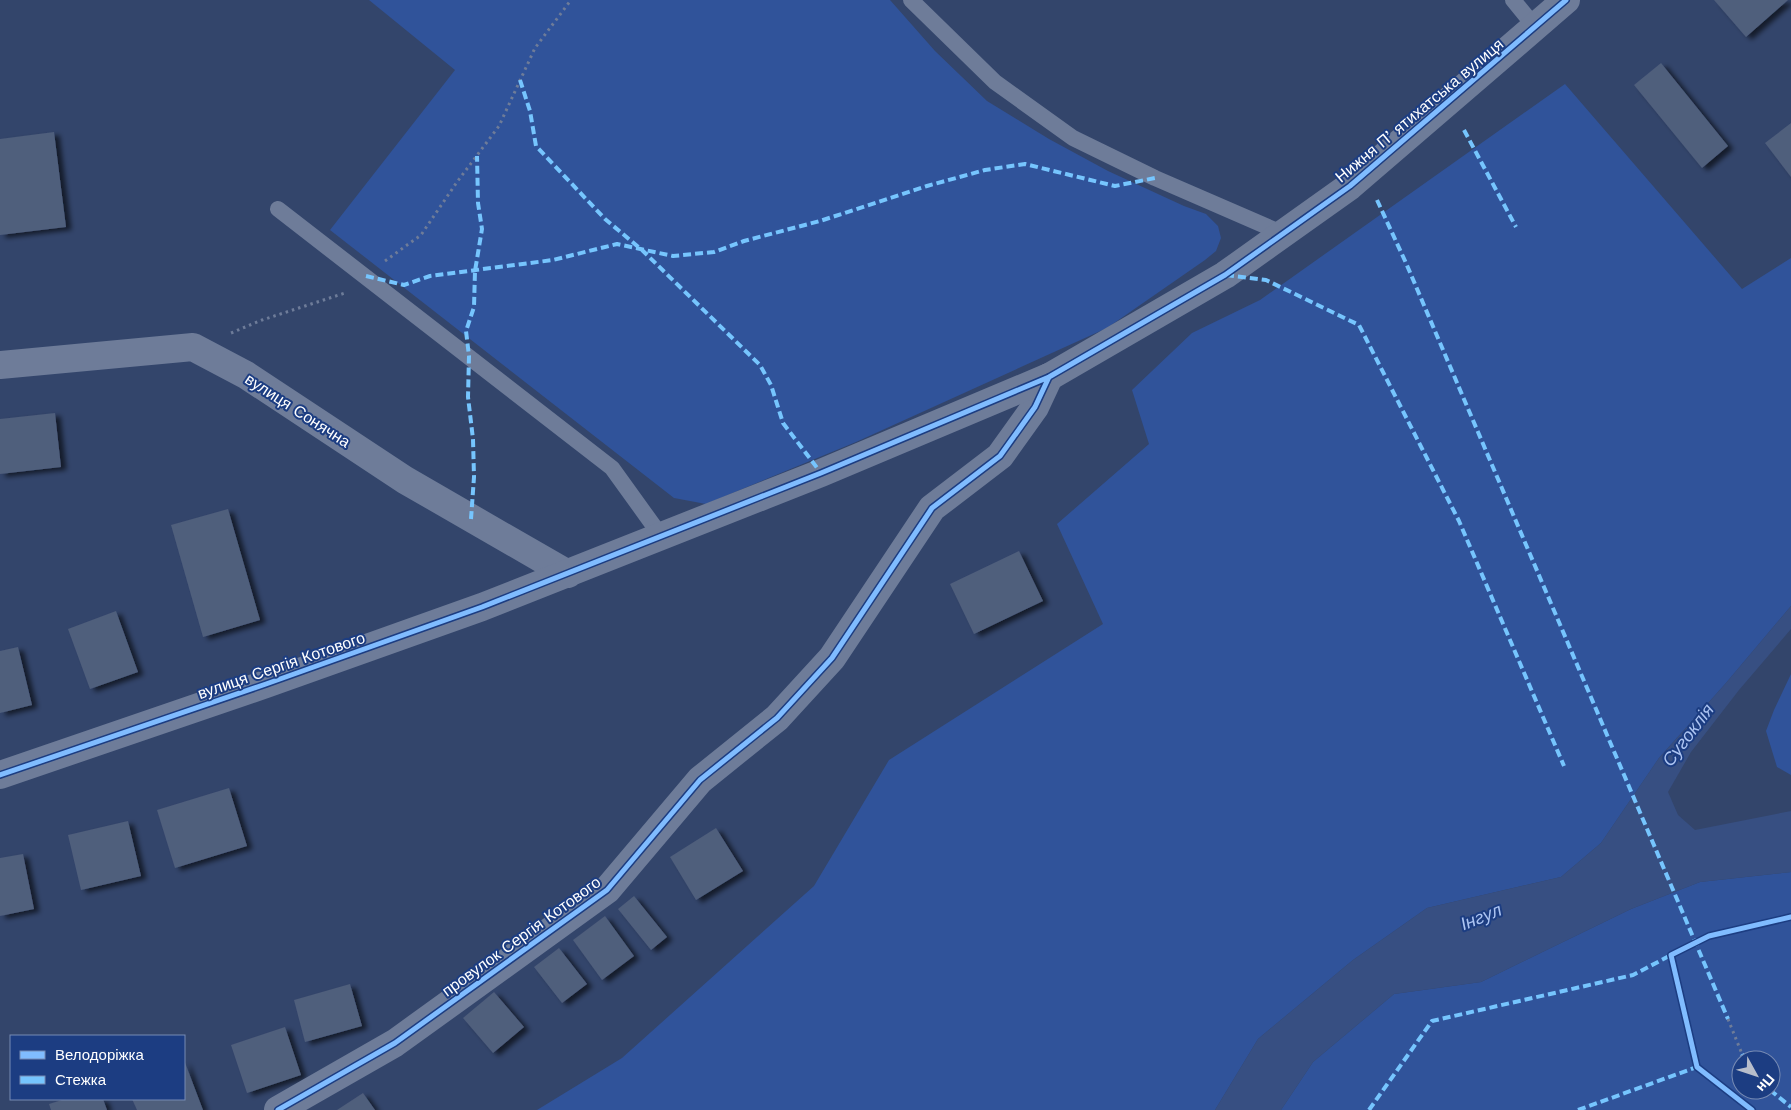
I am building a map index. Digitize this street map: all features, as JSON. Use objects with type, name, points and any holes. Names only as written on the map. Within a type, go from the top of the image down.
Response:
[{"type":"street","name":"Нижня Пʼятихатська вулиця","points":[[1049,377],[1225,275],[1350,186],[1536,28],[1566,0]]},
{"type":"street","points":[[0,365],[193,347]]},
{"type":"street","name":"вулиця Сонячна","points":[[193,347],[246,375],[405,480],[568,574]]},
{"type":"street","name":"вулиця Сергія Котового","points":[[0,775],[482,608],[821,473],[1049,377]]},
{"type":"street","name":"провулок Сергія Котового","points":[[278,1110],[395,1042],[607,890],[700,780],[777,718],[832,658],[932,508],[1000,456],[1035,407],[1049,377]]},
{"type":"lane","points":[[911,0],[995,82],[1073,138],[1155,178],[1284,234]]},
{"type":"lane","points":[[1512,0],[1536,28]]},
{"type":"lane","points":[[278,209],[612,468],[662,536]]},
{"type":"path","points":[[193,347],[262,320],[343,294],[421,235],[457,182],[499,126],[535,48],[571,0]]},
{"type":"path","points":[[1728,1020],[1740,1050]]},
{"type":"shaded area","points":[[369,0],[890,0],[935,51],[987,101],[1049,139],[1108,171],[1184,206],[1206,214],[1218,226],[1221,238],[1216,251],[1205,260],[1107,328],[856,442],[706,504],[674,498],[330,230],[455,70]]},
{"type":"shaded area","points":[[1565,84],[1742,289],[1791,258],[1791,606],[1659,758],[1601,843],[1561,877],[1427,908],[1353,960],[1258,1039],[1215,1110],[537,1110],[622,1058],[814,886],[889,760],[1103,624],[1057,524],[1149,444],[1132,390],[1192,333],[1260,300]]},
{"type":"shaded area","points":[[1791,674],[1791,775],[1777,767],[1766,731]]},
{"type":"shaded area","points":[[1791,872],[1791,1110],[1281,1110],[1313,1062],[1394,994],[1481,982],[1631,909],[1700,882]]},
{"type":"water","points":[[1791,606],[1791,629],[1739,690],[1691,752],[1668,792],[1678,815],[1695,830],[1791,811],[1791,872],[1700,882],[1631,909],[1481,982],[1394,994],[1313,1062],[1281,1110],[1215,1110],[1258,1039],[1353,960],[1427,908],[1561,877],[1601,843],[1659,758]]},
{"type":"building","points":[[1714,0],[1788,0],[1746,37]]},
{"type":"building","points":[[1661,63],[1728,146],[1702,168],[1634,85]]},
{"type":"building","points":[[1791,123],[1791,177],[1765,143]]},
{"type":"building","points":[[54,132],[66,227],[0,235],[0,139]]},
{"type":"building","points":[[55,413],[61,467],[0,474],[0,419]]},
{"type":"building","points":[[228,509],[260,620],[203,637],[171,525]]},
{"type":"building","points":[[1019,551],[1043,601],[974,634],[950,584]]},
{"type":"building","points":[[116,611],[138,672],[90,689],[68,629]]},
{"type":"building","points":[[18,647],[32,705],[0,713],[0,651]]},
{"type":"building","points":[[229,788],[247,846],[175,868],[157,810]]},
{"type":"building","points":[[128,821],[141,876],[81,890],[68,835]]},
{"type":"building","points":[[716,828],[743,871],[696,900],[670,857]]},
{"type":"building","points":[[23,854],[34,909],[0,916],[0,858]]},
{"type":"building","points":[[634,896],[667,937],[651,950],[618,909]]},
{"type":"building","points":[[605,916],[634,956],[602,980],[573,940]]},
{"type":"building","points":[[559,948],[587,984],[562,1003],[534,967]]},
{"type":"building","points":[[350,984],[362,1026],[305,1042],[294,1000]]},
{"type":"building","points":[[494,992],[524,1027],[493,1053],[463,1018]]},
{"type":"building","points":[[285,1027],[301,1075],[247,1093],[231,1045]]},
{"type":"building","points":[[185,1063],[203,1110],[137,1110],[132,1100],[185,1100]]},
{"type":"building","points":[[363,1093],[375,1110],[337,1110]]},
{"type":"building","points":[[62,1100],[103,1100],[107,1110],[51,1110],[49,1104]]},
{"type":"marked path","points":[[520,80],[530,111],[536,146],[605,219],[642,250],[760,365],[771,385],[783,423],[821,473]]},
{"type":"marked path","points":[[1464,130],[1516,227]]},
{"type":"marked path","points":[[471,519],[474,477],[473,439],[468,397],[469,356],[466,331],[474,307],[475,271],[482,229],[478,203],[477,156]]},
{"type":"marked path","points":[[366,276],[404,285],[430,276],[553,260],[617,244],[673,256],[714,252],[744,241],[820,221],[927,186],[985,170],[1025,164],[1115,186],[1155,178]]},
{"type":"marked path","points":[[1377,200],[1406,263],[1728,1019]]},
{"type":"marked path","points":[[1226,275],[1266,280],[1359,325],[1459,521],[1564,766]]},
{"type":"marked path","points":[[1369,1110],[1432,1021],[1633,975],[1675,953]]},
{"type":"marked path","points":[[1578,1110],[1697,1067]]},
{"type":"marked path","points":[[1781,1099],[1791,1107]]},
{"type":"cycle path","points":[[0,775],[266,684],[482,607],[821,473],[1049,377],[1225,275],[1350,186],[1566,0]]},
{"type":"cycle path","points":[[278,1110],[395,1043],[607,890],[700,780],[777,718],[832,658],[932,508],[1000,456],[1035,407],[1049,377]]},
{"type":"cycle path","points":[[1752,1110],[1697,1067],[1671,955],[1709,936],[1791,917]]},
{"type":"water label","name":"Сугоклія","points":[[1688,735]]},
{"type":"water label","name":"Інгул","points":[[1481,917]]}]
